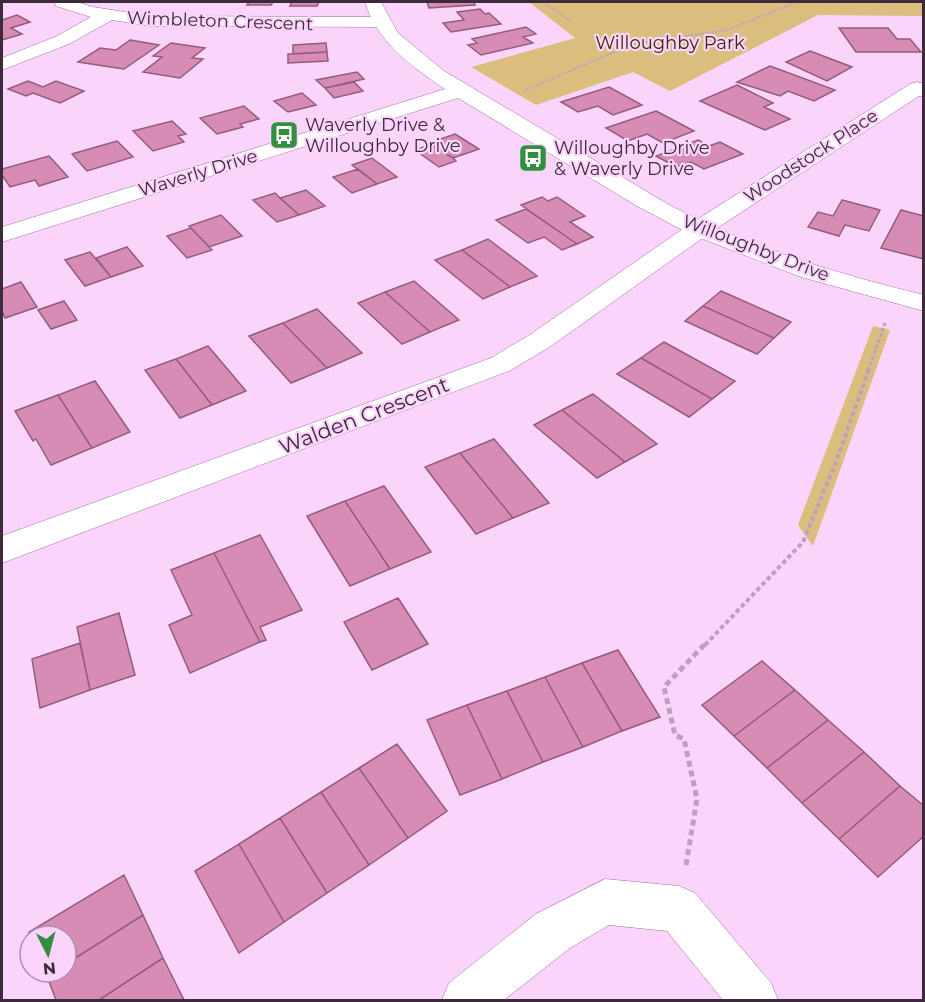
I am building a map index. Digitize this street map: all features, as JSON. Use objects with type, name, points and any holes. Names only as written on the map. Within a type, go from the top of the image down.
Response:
[{"type":"street","name":"Wimbleton Crescent","points":[[62,2],[107,16],[184,22],[381,22]]},
{"type":"street","name":"Willoughby Drive","points":[[373,2],[381,22],[394,40],[411,56],[462,90],[660,210],[699,229],[784,262],[890,295],[924,303]]},
{"type":"street","points":[[2,64],[63,40],[107,16]]},
{"type":"street","name":"Woodstock Place","points":[[699,229],[916,88],[924,91]]},
{"type":"street","name":"Waverly Drive","points":[[2,235],[462,90]]},
{"type":"street","name":"Walden Crescent","points":[[2,550],[501,364],[542,340],[699,229]]},
{"type":"street","points":[[466,1000],[553,932],[605,902],[679,909],[754,1000]]},
{"type":"path","points":[[543,2],[570,21]]},
{"type":"path","points":[[520,92],[633,44],[735,28],[797,2]]},
{"type":"path","points":[[679,909],[697,799],[684,739],[675,735],[664,687],[803,542],[836,462],[886,319]]},
{"type":"green space","name":"Willoughby Park","points":[[529,2],[923,2],[924,16],[818,15],[670,91],[633,72],[536,105],[471,67],[575,38]]},
{"type":"green space","points":[[873,326],[890,330],[813,546],[798,525]]},
{"type":"building","points":[[249,2],[273,2],[271,5],[247,5]]},
{"type":"building","points":[[292,2],[319,2],[317,6],[290,6]]},
{"type":"building","points":[[427,2],[474,2],[475,5],[429,8]]},
{"type":"building","points":[[480,9],[485,14],[489,13],[501,24],[451,32],[443,23],[464,20],[457,12]]},
{"type":"building","points":[[17,15],[30,22],[11,28],[22,34],[2,40],[2,20]]},
{"type":"building","points":[[526,27],[536,34],[523,37],[533,43],[481,55],[468,45],[477,43],[472,39]]},
{"type":"building","points":[[839,28],[888,28],[897,39],[910,39],[921,52],[856,52]]},
{"type":"building","points":[[130,40],[159,45],[124,69],[78,62],[100,48],[116,50]]},
{"type":"building","points":[[171,43],[205,48],[192,58],[203,59],[180,78],[143,72],[162,57],[153,56]]},
{"type":"building","points":[[326,43],[327,52],[293,54],[293,45]]},
{"type":"building","points":[[810,51],[852,67],[827,81],[786,62]]},
{"type":"building","points":[[327,52],[328,61],[288,63],[288,54]]},
{"type":"building","points":[[770,66],[835,90],[814,101],[788,91],[780,96],[737,82]]},
{"type":"building","points":[[357,72],[364,79],[325,88],[316,80]]},
{"type":"building","points":[[28,81],[43,87],[56,81],[84,91],[60,103],[33,93],[26,96],[8,89]]},
{"type":"building","points":[[354,82],[363,91],[334,98],[325,88]]},
{"type":"building","points":[[737,85],[773,103],[764,107],[790,119],[765,130],[700,101]]},
{"type":"building","points":[[609,87],[642,105],[613,115],[598,106],[578,112],[561,102]]},
{"type":"building","points":[[302,93],[316,105],[288,112],[274,101]]},
{"type":"building","points":[[244,106],[259,119],[240,124],[243,127],[217,134],[200,118]]},
{"type":"building","points":[[656,111],[694,131],[663,143],[647,134],[628,141],[606,128]]},
{"type":"building","points":[[172,121],[186,134],[178,136],[184,142],[153,151],[133,131]]},
{"type":"building","points":[[455,134],[479,149],[453,158],[429,143]]},
{"type":"building","points":[[698,140],[709,146],[720,142],[743,154],[704,169],[691,162],[676,167],[656,156]]},
{"type":"building","points":[[117,141],[133,157],[87,171],[72,154]]},
{"type":"building","points":[[432,144],[456,161],[439,167],[415,150]]},
{"type":"building","points":[[49,156],[68,177],[39,186],[35,180],[10,187],[2,175],[2,169]]},
{"type":"building","points":[[372,158],[397,177],[377,184],[352,165]]},
{"type":"building","points":[[358,169],[377,184],[352,193],[333,177]]},
{"type":"building","points":[[306,190],[325,206],[299,215],[280,198]]},
{"type":"building","points":[[275,193],[299,215],[277,222],[253,200]]},
{"type":"building","points":[[542,197],[548,201],[557,197],[585,216],[570,222],[593,237],[577,244],[521,205]]},
{"type":"building","points":[[842,200],[880,210],[869,231],[845,225],[839,236],[808,227],[818,212],[833,216]]},
{"type":"building","points":[[526,209],[577,244],[562,250],[544,237],[528,243],[496,220]]},
{"type":"building","points":[[901,210],[924,216],[924,259],[881,248]]},
{"type":"building","points":[[221,215],[242,236],[209,247],[189,226]]},
{"type":"building","points":[[191,228],[212,250],[187,258],[167,236]]},
{"type":"building","points":[[488,239],[537,276],[510,287],[462,250]]},
{"type":"building","points":[[127,247],[143,266],[111,277],[96,258]]},
{"type":"building","points":[[462,250],[510,287],[483,299],[435,260]]},
{"type":"building","points":[[90,252],[111,277],[85,286],[65,260]]},
{"type":"building","points":[[414,281],[459,320],[430,332],[385,292]]},
{"type":"building","points":[[21,282],[37,307],[5,318],[2,311],[2,289]]},
{"type":"building","points":[[721,291],[791,322],[774,338],[703,306]]},
{"type":"building","points":[[385,292],[430,332],[402,344],[358,303]]},
{"type":"building","points":[[64,301],[77,320],[51,329],[38,310]]},
{"type":"building","points":[[703,306],[774,338],[757,354],[685,321]]},
{"type":"building","points":[[317,309],[362,353],[327,368],[283,323]]},
{"type":"building","points":[[283,323],[327,368],[291,383],[249,336]]},
{"type":"building","points":[[664,342],[735,381],[712,399],[641,358]]},
{"type":"building","points":[[208,346],[246,391],[212,405],[176,359]]},
{"type":"building","points":[[641,358],[712,399],[689,417],[617,374]]},
{"type":"building","points":[[176,359],[212,405],[180,418],[145,370]]},
{"type":"building","points":[[95,381],[130,432],[92,448],[58,395]]},
{"type":"building","points":[[593,394],[657,444],[625,462],[562,410]]},
{"type":"building","points":[[58,395],[92,448],[51,465],[36,439],[33,441],[15,411]]},
{"type":"building","points":[[562,410],[625,462],[597,478],[534,425]]},
{"type":"building","points":[[494,439],[549,503],[513,518],[460,453]]},
{"type":"building","points":[[460,453],[513,518],[476,534],[425,467]]},
{"type":"building","points":[[384,486],[431,552],[390,569],[345,501]]},
{"type":"building","points":[[345,501],[390,569],[350,586],[307,516]]},
{"type":"building","points":[[260,535],[302,610],[260,627],[266,640],[260,642],[214,553]]},
{"type":"building","points":[[214,553],[260,642],[190,673],[169,625],[192,615],[171,570]]},
{"type":"building","points":[[398,598],[428,644],[372,670],[344,622]]},
{"type":"building","points":[[119,613],[135,675],[90,690],[77,627]]},
{"type":"building","points":[[80,643],[90,690],[40,708],[32,659]]},
{"type":"building","points":[[618,650],[660,717],[622,731],[582,663]]},
{"type":"building","points":[[762,661],[795,690],[734,736],[702,705]]},
{"type":"building","points":[[582,663],[622,731],[583,747],[545,677]]},
{"type":"building","points":[[545,677],[583,747],[543,762],[507,691]]},
{"type":"building","points":[[795,690],[828,720],[767,768],[734,736]]},
{"type":"building","points":[[507,691],[543,762],[502,779],[467,705]]},
{"type":"building","points":[[467,705],[502,779],[460,795],[427,720]]},
{"type":"building","points":[[828,720],[864,752],[802,803],[767,768]]},
{"type":"building","points":[[397,744],[447,811],[408,838],[359,768]]},
{"type":"building","points":[[864,752],[900,786],[839,839],[802,803]]},
{"type":"building","points":[[359,768],[408,838],[369,865],[321,792]]},
{"type":"building","points":[[900,786],[924,806],[924,836],[878,877],[839,839]]},
{"type":"building","points":[[321,792],[369,865],[327,893],[280,818]]},
{"type":"building","points":[[280,818],[327,893],[284,922],[239,844]]},
{"type":"building","points":[[239,844],[284,922],[239,953],[195,871]]},
{"type":"building","points":[[124,875],[143,915],[78,956],[78,924],[42,924]]},
{"type":"building","points":[[143,915],[163,958],[99,1000],[56,1000],[50,984],[78,984],[78,956]]},
{"type":"building","points":[[163,958],[184,1000],[99,1000]]},
{"type":"place","name":"Waverly Drive & Willoughby Drive","points":[[284,135]]},
{"type":"place","name":"Willoughby Drive & Waverly Drive","points":[[533,158]]}]
